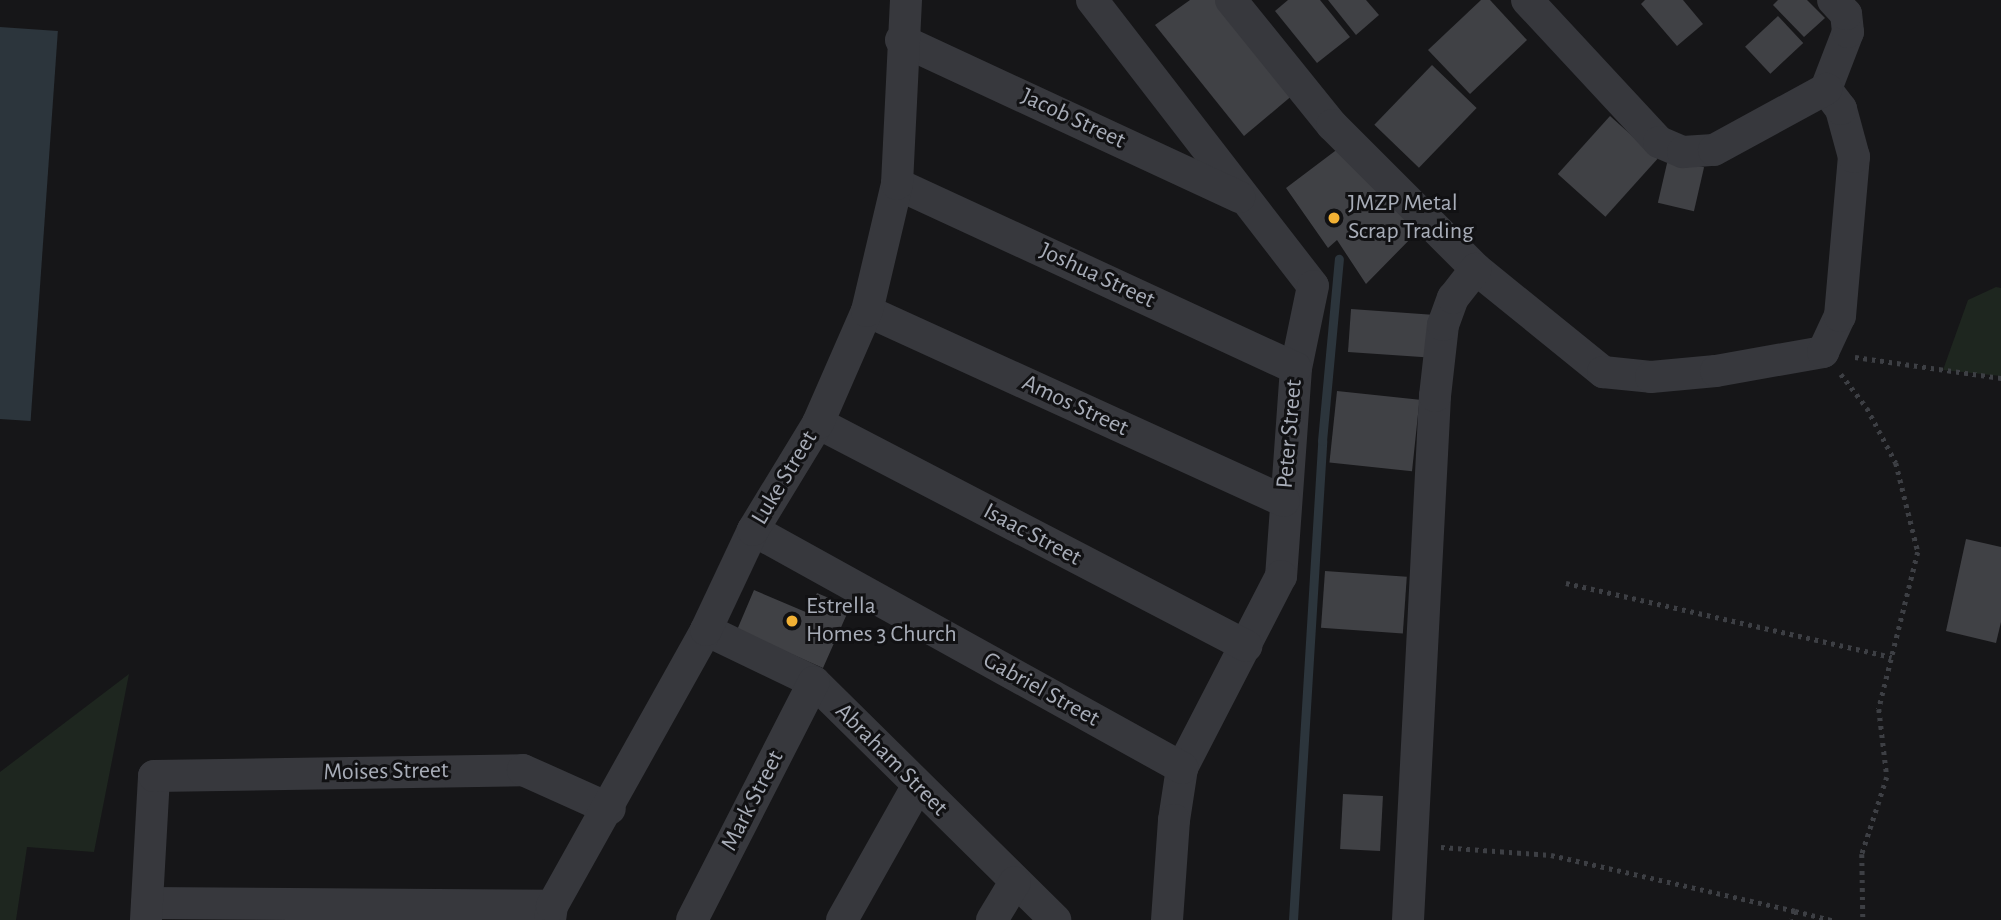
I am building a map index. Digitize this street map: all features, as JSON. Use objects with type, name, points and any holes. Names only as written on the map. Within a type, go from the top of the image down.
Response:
[{"type":"street","name":"Luke Street","points":[[551,913],[706,630],[753,530],[818,423],[867,311],[897,184],[901,40],[906,0]]},
{"type":"street","name":"Peter Street","points":[[1092,0],[1313,286],[1296,368],[1284,501],[1281,576],[1182,768],[1174,820],[1167,920]]},
{"type":"street","points":[[1527,0],[1659,142],[1683,152],[1714,150],[1826,89],[1848,32],[1846,5]]},
{"type":"street","points":[[1247,6],[1332,125],[1476,269],[1603,372],[1651,377],[1716,371],[1823,352],[1840,316],[1854,157],[1841,108],[1826,89]]},
{"type":"street","name":"Jacob Street","points":[[901,40],[1245,199]]},
{"type":"street","name":"Joshua Street","points":[[897,184],[1296,368]]},
{"type":"street","points":[[1408,920],[1435,396],[1443,325],[1452,298],[1476,269]]},
{"type":"street","name":"Amos Street","points":[[867,311],[1284,501]]},
{"type":"street","name":"Isaac Street","points":[[818,423],[1246,646]]},
{"type":"street","name":"Gabriel Street","points":[[753,530],[1182,768]]},
{"type":"street","name":"Abraham Street","points":[[706,630],[814,682],[917,787],[1055,920]]},
{"type":"street","name":"Mark Street","points":[[692,920],[814,682]]},
{"type":"street","name":"Moises Street","points":[[146,911],[154,776],[523,770],[610,808]]},
{"type":"street","points":[[842,920],[917,787]]},
{"type":"street","points":[[992,920],[1015,883]]},
{"type":"street","points":[[146,911],[551,913]]},
{"type":"path","points":[[1823,352],[2001,378]]},
{"type":"path","points":[[1823,352],[1867,408],[1896,463],[1918,552],[1879,709],[1887,777],[1862,854],[1863,920]]},
{"type":"path","points":[[1566,583],[1892,657]]},
{"type":"path","points":[[1412,845],[1551,855],[1832,920]]},
{"type":"path","points":[[1791,920],[1795,911]]},
{"type":"shaded area","points":[[0,27],[58,31],[31,421],[0,419]]},
{"type":"shaded area","points":[[1996,287],[2001,288],[2001,376],[1943,370],[1968,300]]},
{"type":"shaded area","points":[[129,674],[94,852],[27,847],[16,920],[0,920],[0,772]]},
{"type":"building","points":[[1190,0],[1222,0],[1294,94],[1244,136],[1155,25]]},
{"type":"building","points":[[1288,0],[1320,0],[1350,37],[1317,63],[1275,11]]},
{"type":"building","points":[[1328,0],[1366,0],[1379,15],[1356,35]]},
{"type":"building","points":[[1481,0],[1490,0],[1527,40],[1470,94],[1428,50]]},
{"type":"building","points":[[1645,0],[1683,0],[1703,24],[1677,46],[1641,4]]},
{"type":"building","points":[[1778,0],[1807,0],[1825,18],[1804,37],[1773,5]]},
{"type":"building","points":[[1778,16],[1803,43],[1770,74],[1745,47]]},
{"type":"building","points":[[1432,65],[1477,108],[1419,168],[1374,125]]},
{"type":"building","points":[[1610,116],[1658,159],[1605,217],[1558,174]]},
{"type":"building","points":[[1339,148],[1419,230],[1366,284],[1337,240],[1328,248],[1286,188]]},
{"type":"building","points":[[1668,159],[1704,167],[1694,211],[1658,203]]},
{"type":"building","points":[[1351,309],[1432,315],[1429,358],[1348,352]]},
{"type":"building","points":[[1337,391],[1420,400],[1412,471],[1329,463]]},
{"type":"building","points":[[1966,539],[2001,547],[2001,622],[1996,643],[1946,631]]},
{"type":"building","points":[[1325,571],[1407,577],[1403,634],[1321,628]]},
{"type":"building","name":"Estrella Homes 3 Church","points":[[754,590],[808,613],[817,593],[850,607],[823,668],[737,630]]},
{"type":"building","points":[[1343,794],[1383,796],[1380,851],[1340,849]]},
{"type":"waterway","points":[[1293,920],[1322,441],[1339,259]]},
{"type":"place","name":"JMZP Metal Scrap Trading","points":[[1334,218]]},
{"type":"place","name":"Estrella Homes 3 Church","points":[[792,621]]}]
